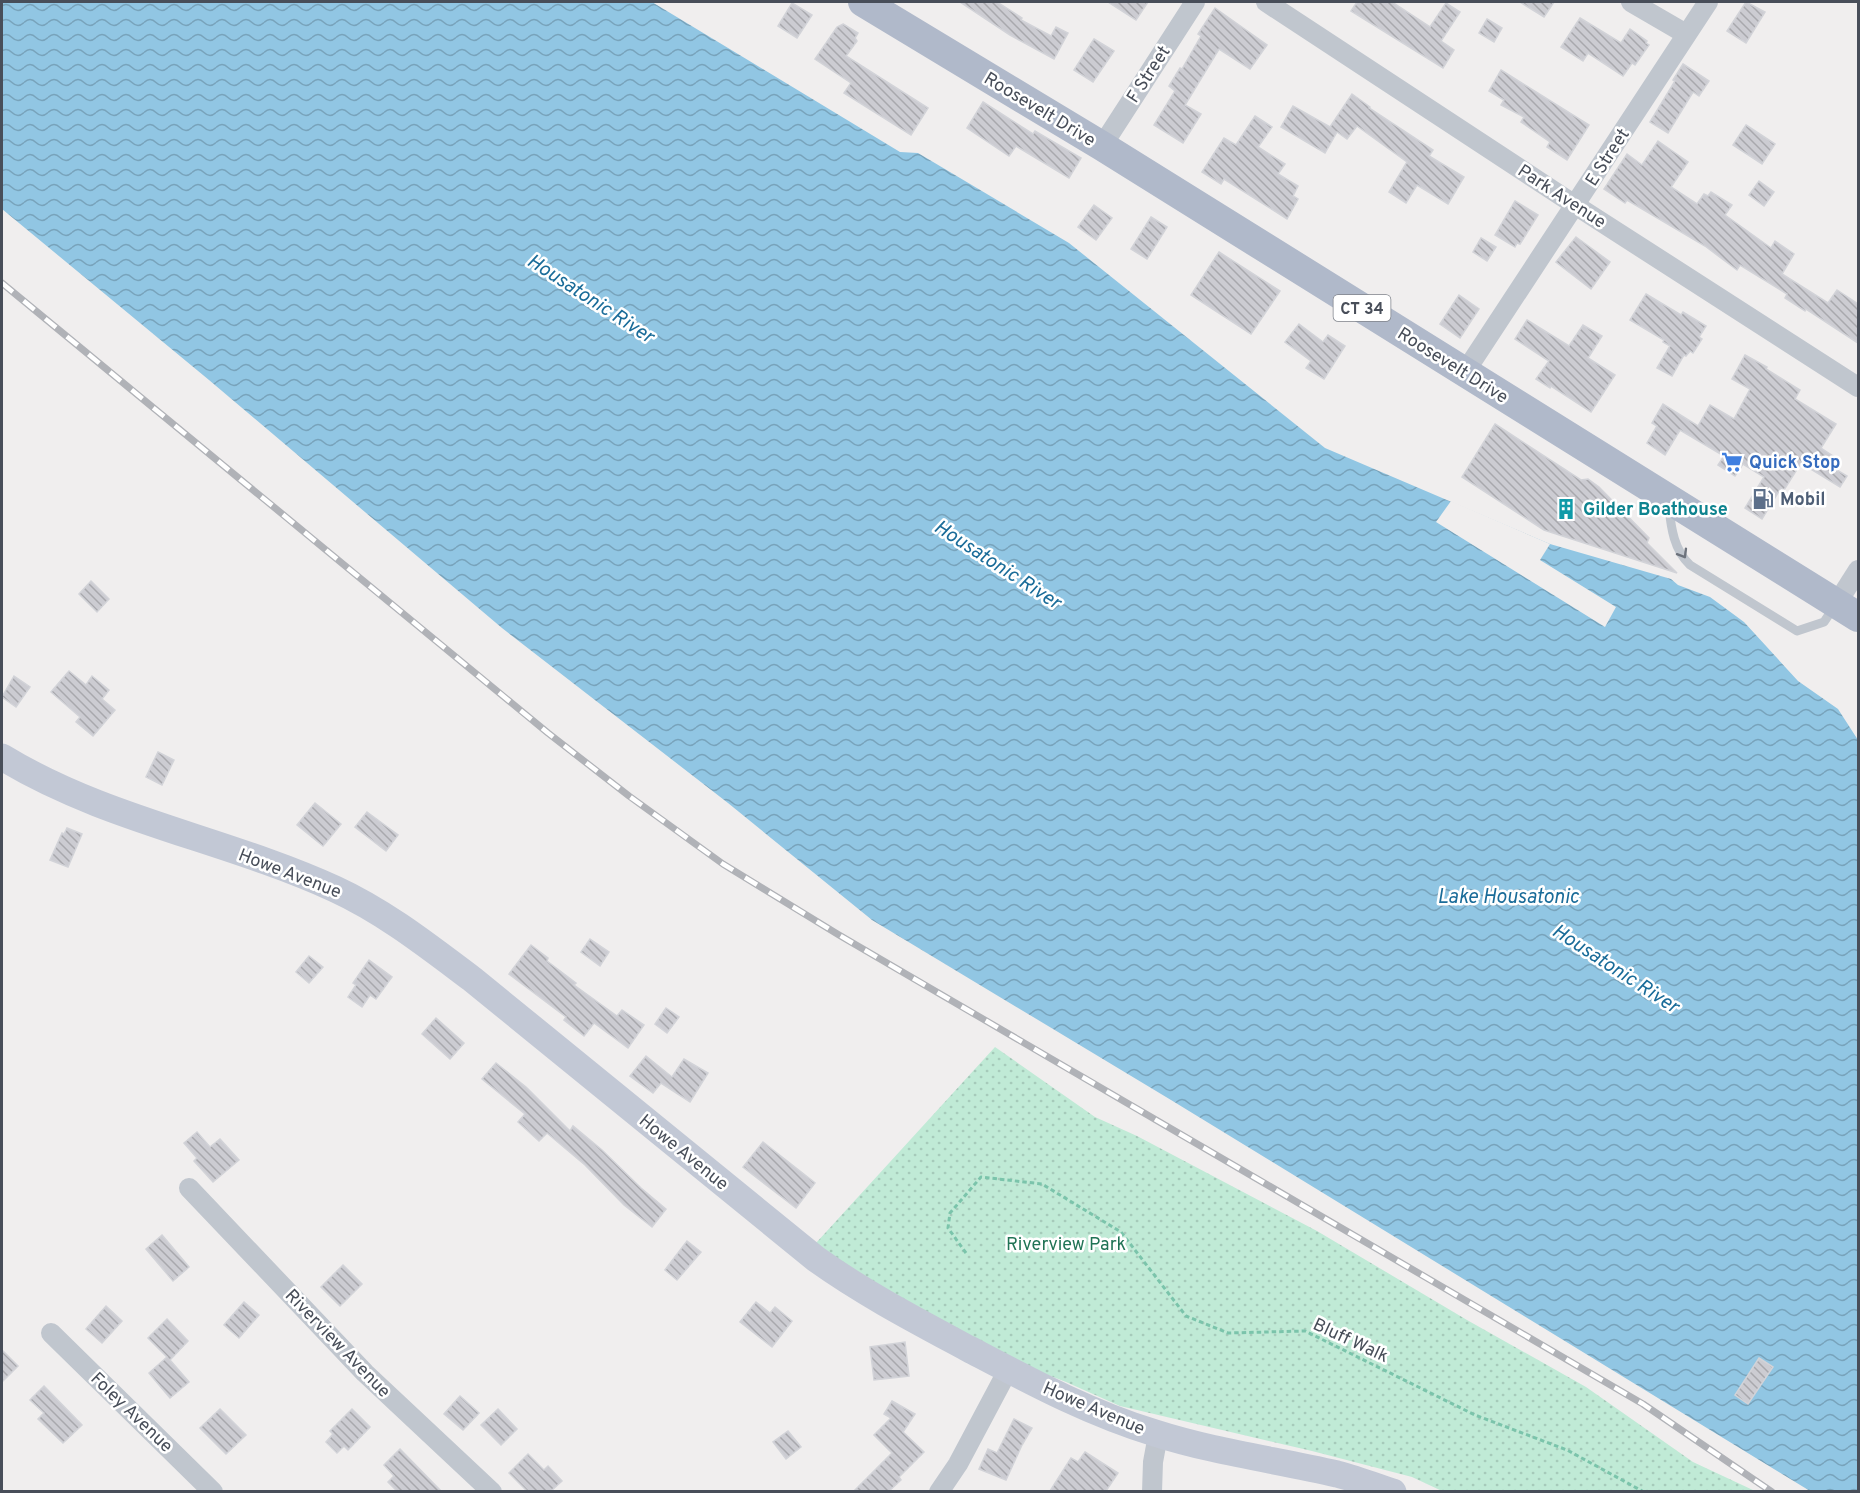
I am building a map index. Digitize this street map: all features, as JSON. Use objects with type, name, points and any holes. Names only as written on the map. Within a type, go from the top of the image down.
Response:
[{"type":"main road","name":"Roosevelt Drive","points":[[863,2],[1102,146],[1848,610]]},
{"type":"main road","name":"Howe Avenue","points":[[2,757],[53,786],[135,818],[268,863],[335,889],[374,909],[420,940],[472,980],[816,1259],[854,1286],[1008,1370],[1077,1405],[1158,1434],[1339,1475],[1393,1491]]},
{"type":"street","name":"F Street","points":[[1102,146],[1195,2]]},
{"type":"street","name":"Park Avenue","points":[[1266,2],[1858,387]]},
{"type":"street","points":[[1630,2],[1686,34]]},
{"type":"street","name":"E Street","points":[[1465,372],[1708,2]]},
{"type":"street","points":[[1848,610],[1858,570]]},
{"type":"street","name":"Riverview Avenue","points":[[189,1188],[365,1373],[492,1491]]},
{"type":"street","name":"Foley Avenue","points":[[51,1333],[213,1491]]},
{"type":"street","points":[[939,1491],[958,1464],[1008,1370]]},
{"type":"street","points":[[1152,1491],[1153,1462],[1158,1434]]},
{"type":"lane","points":[[1669,499],[1672,533],[1684,560],[1690,565],[1797,631],[1824,622],[1848,610]]},
{"type":"path","name":"Bluff Walk","points":[[966,1252],[948,1228],[950,1213],[981,1177],[1042,1185],[1121,1232],[1186,1316],[1228,1333],[1305,1331],[1475,1415],[1567,1450],[1644,1491]]},
{"type":"green space","name":"Riverview Park","points":[[995,1047],[1095,1117],[1137,1136],[1317,1231],[1586,1387],[1693,1462],[1755,1491],[1442,1491],[1412,1477],[1120,1406],[1009,1360],[861,1276],[816,1243]]},
{"type":"water","name":"Lake Housatonic","points":[[2,2],[652,2],[900,152],[918,153],[1069,243],[1325,448],[1550,544],[1671,579],[1678,585],[1710,597],[1744,622],[1798,681],[1838,709],[1858,740],[1858,1491],[1810,1491],[872,920],[728,803],[502,628],[209,380],[2,209]]},
{"type":"pier","points":[[1451,501],[1550,544],[1540,560],[1616,607],[1605,627],[1436,522]]},
{"type":"building","points":[[960,2],[997,2],[1022,18],[1021,20],[1051,36],[1056,27],[1068,33],[1054,59],[1010,35]]},
{"type":"building","points":[[1108,2],[1148,2],[1136,20]]},
{"type":"building","points":[[1357,2],[1392,2],[1430,27],[1446,3],[1460,12],[1441,41],[1454,50],[1443,68],[1351,11]]},
{"type":"building","points":[[1520,2],[1554,2],[1544,17]]},
{"type":"building","points":[[1746,2],[1765,12],[1746,43],[1727,31]]},
{"type":"building","points":[[792,3],[812,15],[797,38],[778,26]]},
{"type":"building","points":[[1215,8],[1267,45],[1250,69],[1219,49],[1185,105],[1201,114],[1183,143],[1154,125],[1175,91],[1169,86],[1180,68],[1182,69],[1201,36],[1198,34]]},
{"type":"building","points":[[1580,18],[1621,43],[1630,29],[1649,45],[1635,65],[1632,63],[1623,76],[1588,53],[1583,61],[1561,47]]},
{"type":"building","points":[[1487,19],[1502,28],[1494,42],[1479,33]]},
{"type":"building","points":[[843,24],[858,33],[855,38],[857,41],[846,56],[928,108],[911,135],[844,93],[851,83],[815,59],[837,27]]},
{"type":"building","points":[[1094,39],[1114,51],[1093,82],[1074,70]]},
{"type":"building","points":[[1683,64],[1709,81],[1699,96],[1693,92],[1668,133],[1650,122]]},
{"type":"building","points":[[1501,70],[1589,125],[1567,160],[1547,147],[1550,142],[1521,122],[1524,117],[1501,105],[1504,100],[1489,91]]},
{"type":"building","points":[[1352,94],[1369,108],[1433,150],[1429,156],[1464,177],[1448,204],[1417,185],[1406,203],[1389,192],[1407,162],[1357,126],[1347,139],[1337,132],[1325,153],[1281,127],[1293,106],[1330,127]]},
{"type":"building","points":[[983,102],[1033,134],[1035,131],[1081,158],[1069,178],[1016,146],[1009,156],[967,128]]},
{"type":"building","points":[[1255,116],[1272,127],[1258,147],[1285,164],[1278,174],[1298,186],[1293,196],[1298,199],[1287,219],[1224,179],[1221,184],[1202,172],[1224,138],[1236,145]]},
{"type":"building","points":[[1746,125],[1775,144],[1762,164],[1733,145]]},
{"type":"building","points":[[1658,141],[1688,162],[1671,187],[1697,204],[1704,194],[1708,196],[1711,192],[1732,205],[1725,215],[1771,248],[1775,241],[1794,254],[1782,274],[1828,303],[1837,290],[1858,304],[1858,343],[1785,298],[1787,294],[1740,265],[1737,270],[1705,246],[1627,200],[1625,203],[1604,189],[1627,154],[1642,165]]},
{"type":"building","points":[[1759,181],[1774,192],[1764,206],[1749,195]]},
{"type":"building","points":[[1515,201],[1538,215],[1520,244],[1517,243],[1515,247],[1495,235]]},
{"type":"building","points":[[1094,205],[1112,218],[1096,240],[1078,227]]},
{"type":"building","points":[[1151,217],[1167,227],[1147,259],[1131,249]]},
{"type":"building","points":[[1576,237],[1610,262],[1591,289],[1556,262]]},
{"type":"building","points":[[1481,238],[1496,247],[1487,261],[1473,252]]},
{"type":"building","points":[[1219,252],[1280,291],[1251,334],[1191,295]]},
{"type":"building","points":[[1646,294],[1681,315],[1683,312],[1706,326],[1699,337],[1702,339],[1693,353],[1690,351],[1686,356],[1684,355],[1672,376],[1657,368],[1670,346],[1630,320]]},
{"type":"building","points":[[1459,295],[1479,309],[1460,338],[1440,324]]},
{"type":"building","points":[[1527,320],[1569,346],[1583,325],[1602,336],[1588,358],[1615,375],[1591,412],[1536,379],[1549,361],[1515,339]]},
{"type":"building","points":[[1299,324],[1323,342],[1328,335],[1345,346],[1324,379],[1306,368],[1311,361],[1285,342]]},
{"type":"building","points":[[1745,355],[1800,390],[1795,399],[1836,424],[1821,448],[1836,458],[1830,466],[1847,476],[1840,487],[1801,463],[1784,490],[1781,488],[1762,519],[1745,508],[1764,477],[1743,464],[1735,476],[1718,465],[1724,456],[1680,430],[1665,455],[1647,443],[1657,426],[1652,423],[1663,404],[1698,426],[1710,405],[1734,419],[1750,389],[1732,379]]},
{"type":"building","name":"Gilder Boathouse","points":[[1495,424],[1581,480],[1588,479],[1599,487],[1649,538],[1647,543],[1677,573],[1544,530],[1462,477]]},
{"type":"building","points":[[91,581],[109,599],[97,612],[79,594]]},
{"type":"building","points":[[69,671],[86,685],[92,676],[109,690],[102,699],[115,710],[93,736],[76,722],[80,717],[51,692]]},
{"type":"building","points":[[14,676],[30,687],[16,707],[2,697]]},
{"type":"building","points":[[158,752],[174,760],[162,785],[146,777]]},
{"type":"building","points":[[315,803],[341,824],[323,846],[297,825]]},
{"type":"building","points":[[367,812],[398,835],[386,851],[355,827]]},
{"type":"building","points":[[67,828],[82,834],[68,867],[50,860],[62,833],[64,834]]},
{"type":"building","points":[[590,939],[609,952],[600,966],[581,952]]},
{"type":"building","points":[[531,945],[548,958],[547,961],[576,983],[574,985],[617,1016],[622,1010],[644,1025],[628,1048],[594,1023],[584,1036],[564,1020],[566,1017],[509,974]]},
{"type":"building","points":[[309,956],[323,967],[309,983],[296,972]]},
{"type":"building","points":[[369,960],[392,977],[376,999],[370,995],[362,1007],[348,997],[356,985],[353,983]]},
{"type":"building","points":[[666,1008],[679,1017],[667,1033],[655,1024]]},
{"type":"building","points":[[436,1018],[464,1043],[450,1059],[422,1034]]},
{"type":"building","points":[[646,1056],[672,1077],[684,1059],[708,1073],[690,1102],[661,1083],[653,1093],[630,1076]]},
{"type":"building","points":[[496,1063],[526,1087],[570,1131],[573,1126],[666,1209],[652,1227],[624,1205],[585,1165],[547,1133],[539,1141],[518,1122],[525,1114],[482,1079]]},
{"type":"building","points":[[197,1132],[210,1147],[220,1139],[239,1160],[213,1182],[194,1161],[197,1158],[184,1143]]},
{"type":"building","points":[[763,1142],[815,1183],[796,1208],[743,1167]]},
{"type":"building","points":[[162,1235],[189,1267],[173,1281],[146,1249]]},
{"type":"building","points":[[687,1241],[701,1252],[677,1280],[665,1270]]},
{"type":"building","points":[[343,1265],[362,1284],[340,1306],[321,1287]]},
{"type":"building","points":[[244,1302],[259,1315],[239,1338],[224,1325]]},
{"type":"building","points":[[756,1302],[770,1313],[775,1307],[792,1321],[772,1347],[740,1322]]},
{"type":"building","points":[[106,1306],[122,1321],[102,1343],[86,1329]]},
{"type":"building","points":[[167,1319],[188,1341],[170,1360],[189,1382],[170,1398],[149,1373],[167,1357],[148,1338]]},
{"type":"building","points":[[905,1342],[909,1376],[874,1380],[870,1347]]},
{"type":"building","points":[[2,1350],[18,1366],[2,1382]]},
{"type":"building","points":[[1759,1358],[1773,1367],[1748,1404],[1735,1395]]},
{"type":"building","points":[[44,1386],[82,1425],[63,1443],[38,1419],[44,1413],[30,1400]]},
{"type":"building","points":[[460,1396],[479,1413],[463,1430],[444,1414]]},
{"type":"building","points":[[892,1401],[915,1414],[903,1432],[924,1452],[899,1477],[901,1480],[889,1491],[854,1491],[892,1453],[874,1435],[891,1418],[884,1414]]},
{"type":"building","points":[[220,1409],[246,1435],[226,1454],[200,1428]]},
{"type":"building","points":[[352,1409],[370,1427],[348,1450],[344,1446],[337,1453],[326,1442],[333,1434],[330,1431]]},
{"type":"building","points":[[498,1409],[517,1429],[501,1445],[481,1425]]},
{"type":"building","points":[[1014,1419],[1032,1428],[1006,1480],[979,1469],[988,1449],[997,1453]]},
{"type":"building","points":[[788,1431],[801,1447],[786,1459],[773,1442]]},
{"type":"building","points":[[400,1449],[441,1491],[397,1491],[388,1482],[394,1476],[384,1465]]},
{"type":"building","points":[[1085,1452],[1118,1473],[1106,1491],[1050,1491],[1071,1458],[1078,1462]]},
{"type":"building","points":[[528,1454],[544,1470],[548,1466],[562,1481],[551,1491],[527,1491],[509,1473]]},
{"type":"railway","points":[[2,283],[548,733],[629,796],[723,864],[839,935],[1643,1404],[1772,1492]]},
{"type":"place","name":"Quick Stop","points":[[1732,462]]},
{"type":"place","name":"Mobil","points":[[1763,499]]},
{"type":"place","name":"Gilder Boathouse","points":[[1566,509]]},
{"type":"water label","name":"Housatonic River","points":[[591,298]]},
{"type":"water label","name":"Housatonic River","points":[[998,564]]},
{"type":"water label","name":"Housatonic River","points":[[1616,968]]}]
